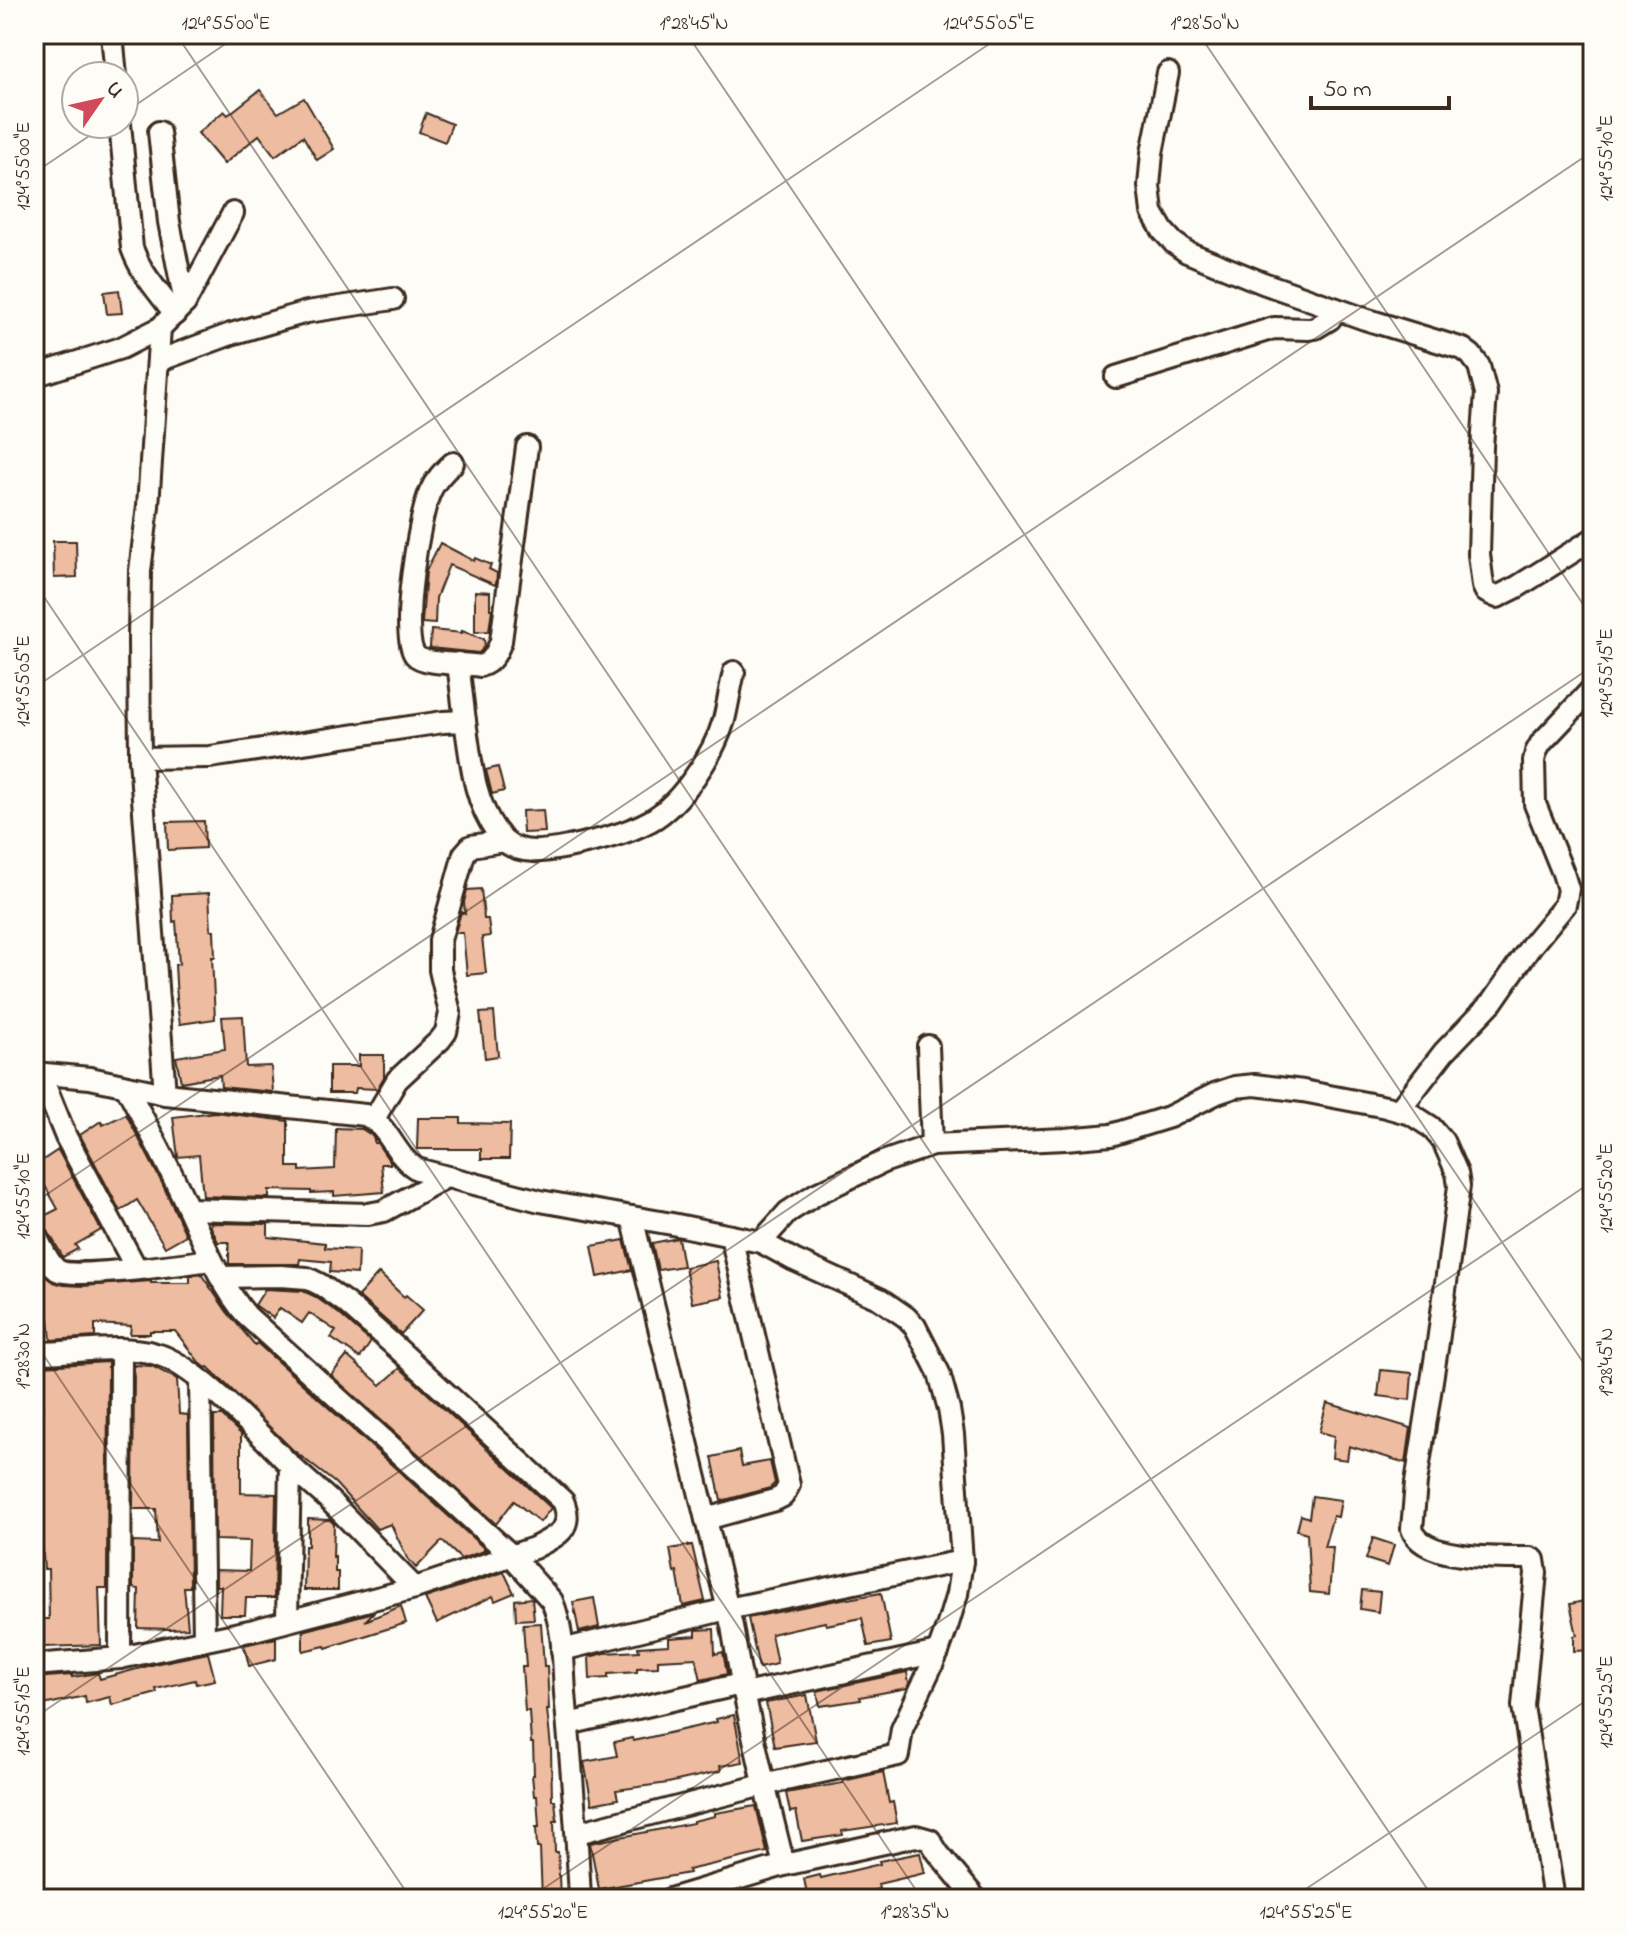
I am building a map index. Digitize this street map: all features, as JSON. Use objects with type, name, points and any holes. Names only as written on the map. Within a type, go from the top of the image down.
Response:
[{"type":"street","points":[[112,34],[114,60]]},
{"type":"street","points":[[1168,73],[1152,153],[1149,186],[1152,212],[1163,231],[1187,252],[1336,309],[1463,349],[1479,366],[1486,393],[1479,554],[1481,580],[1486,592],[1497,597],[1593,539]]},
{"type":"street","points":[[159,132],[180,308]]},
{"type":"street","points":[[122,140],[132,248],[137,264],[146,277],[180,308]]},
{"type":"street","points":[[34,376],[121,348],[160,328],[180,308],[233,213]]},
{"type":"street","points":[[158,361],[231,334],[307,312],[393,299]]},
{"type":"street","points":[[1116,377],[1274,328],[1315,328],[1330,319],[1336,309]]},
{"type":"street","points":[[160,328],[148,506],[140,571],[139,640],[140,758],[165,1094]]},
{"type":"street","points":[[453,463],[440,475],[429,494],[421,521],[408,612],[410,640],[415,655],[425,661],[484,665],[496,653],[501,641],[527,447]]},
{"type":"street","points":[[458,663],[474,782],[484,810],[504,841],[522,850],[540,852],[612,837],[649,822],[662,813],[693,781],[715,744],[724,720],[734,672]]},
{"type":"street","points":[[1399,1110],[1444,1052],[1492,1002],[1531,946],[1565,905],[1568,889],[1535,804],[1534,761],[1541,743],[1593,688]]},
{"type":"street","points":[[140,758],[210,757],[465,721]]},
{"type":"street","points":[[374,1119],[397,1080],[440,1040],[449,1021],[448,1000],[440,970],[440,940],[464,854],[471,846],[504,841]]},
{"type":"street","points":[[928,1046],[932,1145]]},
{"type":"street","points":[[136,1268],[66,1137],[37,1073],[90,1078],[165,1094],[353,1112],[374,1119],[406,1162],[417,1169],[540,1201],[761,1242],[880,1299],[906,1317],[920,1334],[939,1373],[949,1409],[962,1561],[957,1594],[938,1652],[902,1729],[898,1755],[763,1785],[577,1833]]},
{"type":"street","points":[[761,1242],[788,1212],[816,1194],[883,1162],[932,1145],[1111,1135],[1169,1117],[1235,1087],[1255,1085],[1303,1091],[1399,1110],[1422,1119],[1437,1134],[1452,1160],[1459,1186],[1412,1529],[1425,1547],[1460,1556],[1534,1560],[1536,1573],[1523,1706],[1554,1899]]},
{"type":"street","points":[[126,1086],[189,1209],[215,1268],[247,1316],[511,1555],[552,1601],[562,1650],[580,1899]]},
{"type":"street","points":[[189,1209],[368,1214],[384,1211],[446,1177]]},
{"type":"street","points":[[632,1217],[706,1519],[763,1785],[784,1865]]},
{"type":"street","points":[[34,1233],[54,1265],[64,1273],[136,1268],[215,1268],[307,1278],[321,1285],[397,1348],[563,1501],[568,1521],[565,1528],[534,1548],[415,1588],[254,1630],[120,1658],[34,1665]]},
{"type":"street","points":[[706,1519],[775,1500],[783,1496],[789,1485],[731,1236]]},
{"type":"street","points":[[34,1353],[121,1349],[162,1355],[173,1360],[200,1380],[326,1497],[415,1588]]},
{"type":"street","points":[[120,1658],[121,1349]]},
{"type":"street","points":[[200,1380],[204,1640]]},
{"type":"street","points":[[287,1620],[290,1465]]},
{"type":"street","points":[[562,1650],[727,1609],[962,1561]]},
{"type":"street","points":[[568,1724],[938,1652]]},
{"type":"street","points":[[670,1899],[784,1865],[916,1836],[930,1840],[976,1899]]},
{"type":"building","points":[[260,90],[278,113],[304,98],[334,149],[317,160],[303,136],[275,156],[259,135],[224,164],[198,133],[224,111],[228,115]]},
{"type":"building","points":[[426,113],[452,124],[445,142],[419,132]]},
{"type":"building","points":[[119,290],[122,313],[107,314],[104,292]]},
{"type":"building","points":[[53,541],[76,541],[77,577],[54,578]]},
{"type":"building","points":[[440,543],[474,561],[475,558],[491,565],[489,569],[497,573],[496,583],[449,565],[436,598],[435,624],[422,623],[426,571]]},
{"type":"building","points":[[475,591],[490,592],[492,609],[489,631],[475,632]]},
{"type":"building","points":[[431,630],[462,631],[484,639],[485,646],[479,653],[430,648]]},
{"type":"building","points":[[498,767],[504,791],[492,794],[486,770]]},
{"type":"building","points":[[543,810],[545,832],[523,833],[522,811]]},
{"type":"building","points":[[204,821],[205,848],[168,850],[167,822]]},
{"type":"building","points":[[481,889],[484,919],[488,919],[490,936],[482,937],[486,973],[467,975],[463,933],[455,933],[461,912],[465,914],[467,890]]},
{"type":"building","points":[[209,893],[211,930],[214,930],[215,1019],[180,1024],[175,965],[179,964],[172,895]]},
{"type":"building","points":[[494,1012],[498,1056],[485,1058],[480,1013]]},
{"type":"building","points":[[243,1016],[246,1067],[271,1066],[273,1092],[221,1087],[220,1075],[181,1082],[176,1057],[225,1049],[222,1017]]},
{"type":"building","points":[[359,1055],[384,1055],[384,1077],[377,1089],[356,1088],[355,1093],[329,1093],[329,1066],[359,1066]]},
{"type":"building","points":[[215,1112],[288,1121],[288,1167],[300,1167],[300,1171],[335,1169],[336,1128],[362,1129],[371,1135],[390,1162],[381,1164],[384,1192],[334,1196],[334,1192],[269,1190],[269,1198],[203,1196],[199,1155],[178,1157],[173,1117]]},
{"type":"building","points":[[126,1114],[186,1235],[165,1247],[137,1200],[120,1211],[80,1135],[101,1121],[103,1125]]},
{"type":"building","points":[[418,1118],[461,1118],[461,1123],[510,1124],[509,1159],[481,1159],[481,1149],[417,1149]]},
{"type":"building","points":[[58,1150],[101,1230],[75,1245],[78,1249],[63,1257],[45,1226],[36,1220],[58,1209],[44,1184],[34,1189],[34,1166]]},
{"type":"building","points":[[211,1223],[268,1224],[268,1237],[325,1243],[325,1248],[358,1250],[357,1274],[330,1272],[331,1262],[300,1259],[299,1264],[229,1264],[229,1242],[218,1242]]},
{"type":"building","points":[[678,1238],[683,1266],[658,1270],[652,1243]]},
{"type":"building","points":[[624,1240],[632,1270],[598,1277],[592,1246]]},
{"type":"building","points":[[716,1261],[723,1297],[692,1303],[685,1267]]},
{"type":"building","points":[[379,1273],[423,1310],[401,1334],[358,1296]]},
{"type":"building","points":[[201,1274],[255,1345],[257,1343],[486,1550],[461,1559],[442,1541],[416,1568],[407,1558],[391,1524],[377,1529],[335,1483],[293,1450],[208,1367],[199,1362],[175,1331],[130,1334],[131,1326],[95,1324],[95,1337],[51,1340],[49,1318],[34,1328],[34,1276],[45,1276],[64,1285],[83,1286],[151,1281],[190,1283],[190,1276]]},
{"type":"building","points":[[265,1289],[303,1291],[314,1296],[371,1342],[360,1358],[331,1338],[336,1331],[309,1313],[302,1323],[280,1308],[273,1318],[255,1305]]},
{"type":"building","points":[[347,1356],[381,1385],[400,1368],[551,1508],[540,1522],[514,1501],[496,1524],[331,1375]]},
{"type":"building","points":[[108,1362],[107,1588],[99,1588],[101,1645],[44,1647],[44,1619],[49,1619],[48,1569],[44,1569],[37,1471],[38,1430],[43,1430],[42,1366]]},
{"type":"building","points":[[134,1365],[152,1366],[177,1379],[179,1414],[188,1415],[190,1587],[184,1587],[188,1628],[138,1628],[139,1589],[133,1588],[133,1542],[158,1543],[156,1509],[133,1509]]},
{"type":"building","points":[[1381,1370],[1412,1373],[1410,1400],[1378,1396]]},
{"type":"building","points":[[1327,1403],[1411,1428],[1406,1463],[1349,1446],[1347,1460],[1332,1458],[1334,1436],[1319,1432]]},
{"type":"building","points":[[214,1416],[222,1416],[241,1434],[241,1493],[276,1494],[274,1598],[246,1598],[245,1615],[220,1615],[221,1586],[216,1586],[216,1570],[249,1571],[250,1541],[215,1540]]},
{"type":"building","points":[[739,1451],[742,1466],[770,1461],[775,1483],[770,1488],[721,1501],[712,1457]]},
{"type":"building","points":[[1312,1496],[1341,1500],[1338,1517],[1333,1516],[1324,1547],[1333,1547],[1329,1594],[1310,1592],[1307,1533],[1297,1530],[1301,1515],[1309,1518]]},
{"type":"building","points":[[308,1519],[330,1520],[334,1524],[333,1557],[335,1572],[338,1572],[338,1590],[304,1590]]},
{"type":"building","points":[[1373,1538],[1394,1545],[1388,1566],[1366,1559]]},
{"type":"building","points":[[692,1545],[705,1601],[683,1606],[670,1549]]},
{"type":"building","points":[[504,1572],[514,1593],[495,1601],[493,1596],[437,1623],[425,1598]]},
{"type":"building","points":[[1362,1590],[1380,1592],[1378,1612],[1360,1609]]},
{"type":"building","points":[[881,1593],[891,1642],[868,1646],[862,1618],[826,1625],[825,1622],[771,1634],[777,1664],[759,1668],[748,1618]]},
{"type":"building","points":[[532,1598],[534,1619],[516,1620],[515,1600]]},
{"type":"building","points":[[594,1598],[599,1627],[579,1632],[573,1602]]},
{"type":"building","points":[[1593,1599],[1593,1650],[1574,1651],[1574,1636],[1577,1635],[1570,1604]]},
{"type":"building","points":[[401,1606],[406,1623],[326,1648],[303,1651],[303,1631],[374,1612],[365,1621]]},
{"type":"building","points":[[541,1623],[544,1666],[547,1666],[552,1800],[555,1800],[557,1821],[554,1821],[555,1852],[558,1852],[560,1899],[542,1899],[540,1848],[537,1848],[537,1796],[534,1796],[532,1775],[533,1743],[529,1711],[525,1711],[523,1624]]},
{"type":"building","points":[[714,1629],[715,1654],[723,1652],[727,1674],[701,1680],[696,1658],[658,1660],[658,1667],[637,1668],[637,1672],[590,1679],[589,1657],[639,1651],[638,1647],[669,1645],[669,1638],[696,1636],[696,1630]]},
{"type":"building","points":[[276,1638],[276,1659],[249,1666],[244,1645]]},
{"type":"building","points":[[208,1653],[215,1680],[196,1684],[195,1680],[156,1689],[157,1693],[112,1705],[110,1697],[86,1703],[85,1696],[34,1707],[34,1678],[98,1673],[100,1679]]},
{"type":"building","points":[[907,1672],[907,1688],[860,1697],[861,1700],[820,1706],[817,1691]]},
{"type":"building","points":[[807,1695],[816,1741],[775,1747],[766,1703]]},
{"type":"building","points":[[734,1715],[743,1762],[720,1766],[721,1771],[668,1783],[616,1790],[618,1799],[592,1804],[584,1762],[617,1756],[614,1742],[632,1738],[633,1741],[717,1722],[716,1719]]},
{"type":"building","points":[[883,1772],[889,1803],[893,1802],[897,1823],[802,1841],[796,1811],[790,1812],[786,1793]]},
{"type":"building","points":[[756,1806],[767,1852],[688,1870],[689,1873],[599,1889],[590,1843],[693,1823],[715,1816],[715,1813]]},
{"type":"building","points":[[920,1853],[925,1873],[878,1884],[879,1889],[852,1896],[853,1899],[808,1899],[804,1879],[820,1875],[821,1878]]}]
